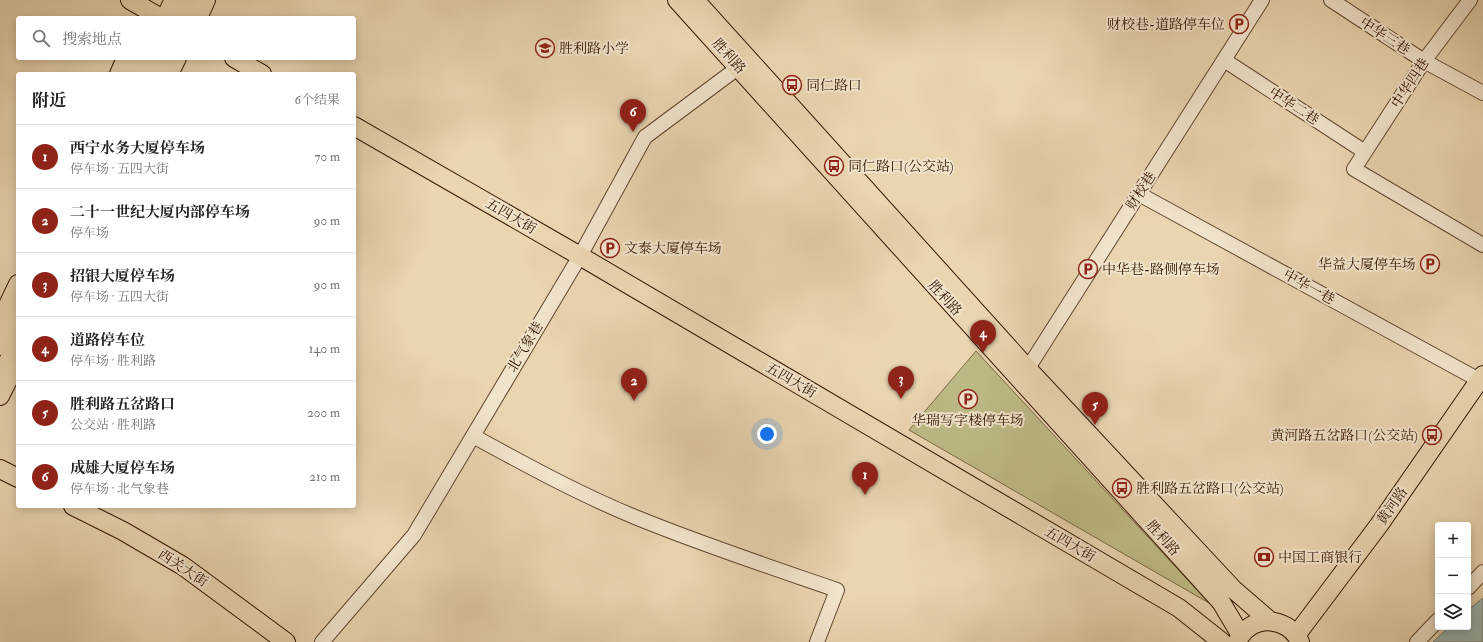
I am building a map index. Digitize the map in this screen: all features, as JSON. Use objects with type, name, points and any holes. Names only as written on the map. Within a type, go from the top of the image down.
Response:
[{"type":"highway","points":[[156,13],[176,0]]},
{"type":"highway","points":[[185,16],[193,0]]},
{"type":"highway","points":[[139,72],[145,60]]},
{"type":"highway","points":[[156,72],[162,60]]},
{"type":"highway","points":[[0,345],[16,314]]},
{"type":"highway","points":[[0,379],[16,348]]},
{"type":"main road","points":[[130,0],[156,13]]},
{"type":"main road","points":[[199,16],[206,0]]},
{"type":"main road","name":"胜利路","points":[[677,0],[1024,375],[1233,589],[1270,621]]},
{"type":"main road","name":"胜利路","points":[[695,0],[1221,602],[1239,638]]},
{"type":"main road","points":[[120,72],[125,60]]},
{"type":"main road","points":[[170,72],[176,60]]},
{"type":"main road","points":[[238,60],[258,72]]},
{"type":"main road","name":"五四大街","points":[[356,127],[580,256],[1179,608],[1222,642]]},
{"type":"main road","points":[[0,322],[16,288]]},
{"type":"main road","points":[[0,396],[16,365]]},
{"type":"main road","name":"黄河路","points":[[1299,638],[1481,377]]},
{"type":"main road","points":[[0,469],[16,477]]},
{"type":"main road","name":"西关大街","points":[[77,508],[123,531],[183,566],[286,642]]},
{"type":"main road","points":[[1239,638],[1252,624],[1270,621],[1282,623],[1299,638]]},
{"type":"street","name":"财校巷","points":[[1024,375],[1262,0]]},
{"type":"street","name":"中华三巷","points":[[1331,0],[1424,61],[1483,93]]},
{"type":"street","name":"中华四巷","points":[[1470,0],[1424,61],[1354,169],[1483,245]]},
{"type":"street","name":"中华二巷","points":[[1224,60],[1365,152]]},
{"type":"street","name":"北气象巷","points":[[322,642],[414,536],[580,256],[645,137],[739,67]]},
{"type":"street","name":"中华一巷","points":[[1139,194],[1481,377]]},
{"type":"street","points":[[473,436],[528,466],[634,517],[719,549],[837,590],[817,642]]},
{"type":"street","points":[[1471,585],[1483,572]]},
{"type":"street","points":[[1417,642],[1435,623]]},
{"type":"shaded area","points":[[976,351],[1209,603],[909,430]]},
{"type":"water","points":[[1483,598],[1483,642],[1433,642],[1446,630],[1471,630],[1471,608]]},
{"type":"place","name":"财校巷-道路停车位","points":[[1239,24]]},
{"type":"place","name":"胜利路小学","points":[[545,48]]},
{"type":"place","name":"同仁路口","points":[[792,85]]},
{"type":"place","name":"成雄大厦停车场","points":[[633,132]]},
{"type":"place","name":"同仁路口(公交站)","points":[[834,166]]},
{"type":"place","name":"文泰大厦停车场","points":[[610,248]]},
{"type":"place","name":"华益大厦停车场","points":[[1430,264]]},
{"type":"place","name":"中华巷-路侧停车场","points":[[1088,269]]},
{"type":"place","name":"道路停车位","points":[[983,353]]},
{"type":"place","name":"招银大厦停车场","points":[[901,399]]},
{"type":"place","name":"华瑞写字楼停车场","points":[[968,399]]},
{"type":"place","name":"二十一世纪大厦内部停车场","points":[[634,401]]},
{"type":"place","name":"胜利路五岔路口","points":[[1095,425]]},
{"type":"place","name":"黄河路五岔路口(公交站)","points":[[1432,435]]},
{"type":"place","name":"胜利路五岔路口(公交站)","points":[[1122,488]]},
{"type":"place","name":"西宁水务大厦停车场","points":[[865,495]]},
{"type":"place","name":"中国工商银行","points":[[1264,557]]}]
